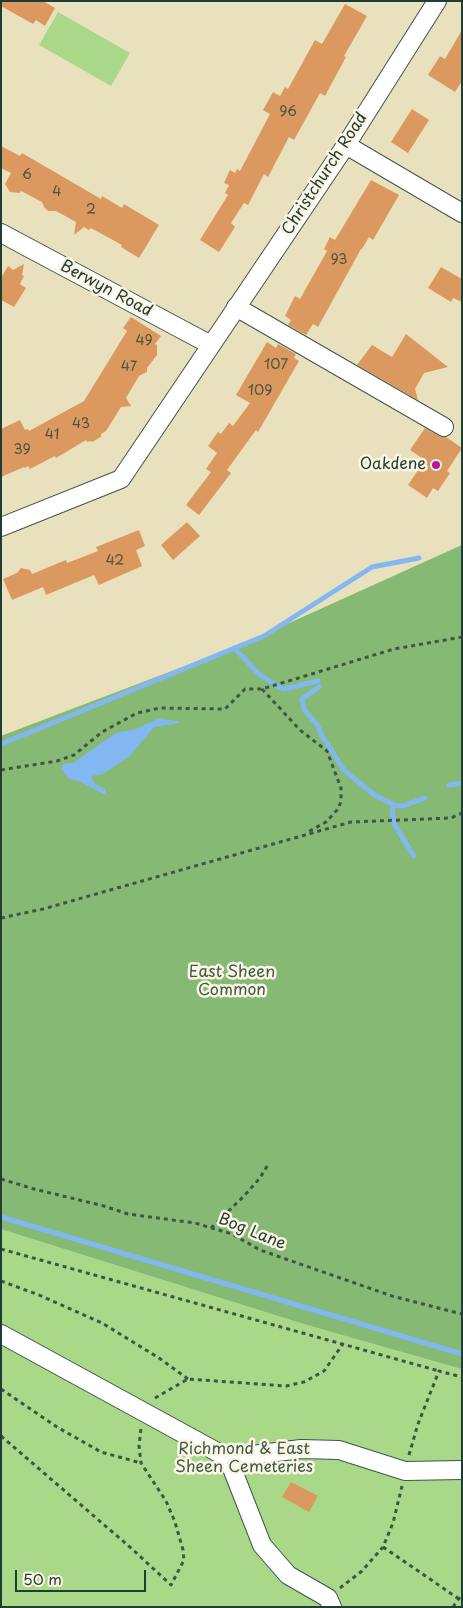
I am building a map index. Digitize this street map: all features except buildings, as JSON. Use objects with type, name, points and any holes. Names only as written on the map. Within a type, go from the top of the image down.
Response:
[{"type":"street","name":"Christchurch Road","points":[[1,527],[121,479],[346,145],[437,1]]},
{"type":"street","points":[[346,145],[462,213]]},
{"type":"street","name":"Berwyn Road","points":[[1,233],[211,345]]},
{"type":"street","points":[[236,307],[444,427]]},
{"type":"street","points":[[1,1334],[228,1458],[301,1449],[339,1450],[405,1471],[462,1470]]},
{"type":"street","points":[[228,1458],[262,1545],[288,1575],[330,1602]]},
{"type":"path","points":[[1,770],[57,761],[74,755],[102,732],[137,713],[160,708],[225,709],[245,689],[262,689],[394,649],[462,636]]},
{"type":"path","points":[[262,689],[300,730],[327,751],[341,788],[341,802],[337,810],[326,822],[301,836]]},
{"type":"path","points":[[1,918],[43,909],[351,822],[451,818],[462,813]]},
{"type":"path","points":[[211,1228],[260,1178],[269,1163]]},
{"type":"path","name":"Bog Lane","points":[[1,1179],[128,1214],[195,1223],[232,1234],[260,1250],[392,1296],[462,1314]]},
{"type":"path","points":[[1,1249],[462,1377]]},
{"type":"path","points":[[1,1281],[39,1295],[102,1323],[159,1358],[188,1379],[286,1386],[304,1382],[324,1371],[343,1344]]},
{"type":"path","points":[[330,1602],[362,1571],[382,1547],[393,1523],[418,1424],[440,1370]]},
{"type":"path","points":[[1,1436],[171,1585],[184,1560],[183,1550],[175,1522],[166,1501],[141,1463],[139,1446],[142,1420],[153,1400],[188,1379]]},
{"type":"path","points":[[1,1389],[57,1427],[101,1452],[141,1463]]},
{"type":"path","points":[[382,1547],[460,1600]]},
{"type":"path","points":[[453,1607],[460,1600],[462,1594]]},
{"type":"green space","points":[[58,12],[130,53],[111,86],[39,45]]},
{"type":"green space","name":"East Sheen Common","points":[[462,545],[462,1607],[1,1607],[1,736],[243,644]]},
{"type":"green space","name":"East Sheen Common","points":[[462,545],[462,1369],[304,1324],[1,1229],[1,736],[243,644]]},
{"type":"water","points":[[158,719],[180,723],[154,727],[130,756],[103,774],[91,776],[94,783],[105,789],[107,796],[79,781],[69,779],[61,769],[63,764],[73,763],[116,733],[136,729]]},
{"type":"waterway","points":[[1,744],[264,636],[372,567],[419,558]]},
{"type":"waterway","points":[[234,648],[260,675],[284,689],[318,681]]},
{"type":"waterway","points":[[319,687],[302,699],[304,709],[318,726],[322,736],[344,770],[373,794],[394,805],[403,806],[425,798]]},
{"type":"waterway","points":[[449,785],[462,783]]},
{"type":"waterway","points":[[394,805],[392,811],[394,824],[414,856]]},
{"type":"waterway","points":[[1,1217],[462,1354]]},
{"type":"place","name":"Oakdene","points":[[436,465]]},
{"type":"park label","name":"Richmond & East Sheen Cemeteries","points":[[244,1459]]}]
